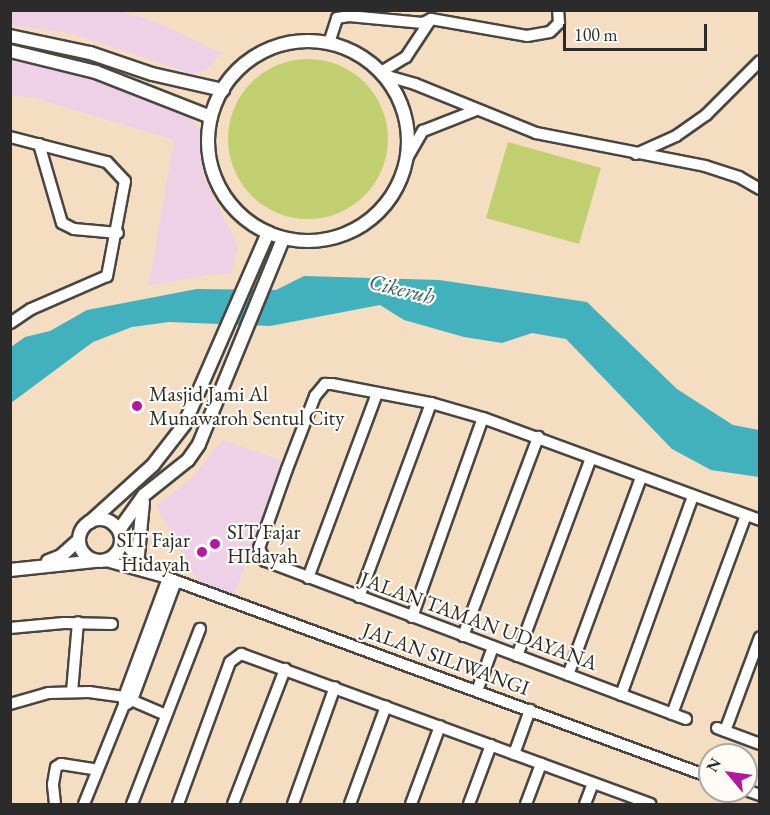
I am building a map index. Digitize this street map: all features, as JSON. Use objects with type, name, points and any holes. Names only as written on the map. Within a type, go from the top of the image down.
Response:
[{"type":"main road","points":[[10,36],[90,53],[152,74],[223,90]]},
{"type":"main road","points":[[329,43],[366,59],[382,74],[396,93],[407,126],[406,160],[395,191],[375,216],[347,234],[326,239],[283,239],[244,219],[221,190],[213,173],[208,145],[211,117],[223,90],[238,71],[257,55],[288,44],[329,43]]},
{"type":"main road","points":[[10,51],[96,72],[211,117]]},
{"type":"main road","points":[[30,567],[62,556],[79,540],[90,522],[153,465],[174,440],[194,408],[268,233]]},
{"type":"main road","points":[[10,570],[100,561],[116,555],[120,535],[144,495],[188,460],[199,444],[283,239]]},
{"type":"main road","points":[[138,555],[139,518],[144,495]]},
{"type":"main road","points":[[90,522],[106,520],[120,535]]},
{"type":"main road","points":[[79,540],[85,555],[100,561]]},
{"type":"street","points":[[329,43],[337,18],[399,18],[423,23],[432,19],[540,36],[559,23],[558,10]]},
{"type":"street","points":[[382,74],[406,57],[432,19]]},
{"type":"street","points":[[635,154],[676,136],[706,116],[759,61]]},
{"type":"street","points":[[382,74],[415,84],[474,111],[536,134],[726,172],[759,189]]},
{"type":"street","points":[[406,160],[423,131],[474,111]]},
{"type":"street","points":[[10,137],[87,155],[118,171],[125,181],[118,233],[104,281],[31,309],[10,323]]},
{"type":"street","points":[[39,144],[62,223],[74,229],[118,233]]},
{"type":"street","name":"JALAN TAMAN UDAYANA","points":[[376,393],[325,384],[315,396],[262,537],[261,557],[308,578],[686,719]]},
{"type":"street","points":[[308,578],[376,393],[431,403],[483,418],[759,520]]},
{"type":"street","points":[[359,597],[431,403]]},
{"type":"street","points":[[412,617],[483,418]]},
{"type":"street","points":[[463,636],[538,437]]},
{"type":"street","points":[[516,656],[591,458]]},
{"type":"street","points":[[567,675],[641,478]]},
{"type":"street","points":[[621,695],[693,496]]},
{"type":"street","points":[[672,714],[746,515]]},
{"type":"street","points":[[120,535],[138,555],[149,572]]},
{"type":"street","name":"JALAN SILIWANGI","points":[[100,561],[172,579],[698,773]]},
{"type":"street","points":[[84,804],[127,701],[172,579]]},
{"type":"street","points":[[10,628],[78,622],[112,624]]},
{"type":"street","points":[[72,692],[78,622]]},
{"type":"street","points":[[132,804],[200,629]]},
{"type":"street","points":[[759,638],[721,729],[759,744]]},
{"type":"street","points":[[477,692],[493,647]]},
{"type":"street","points":[[178,804],[230,662],[238,654],[335,687],[647,804]]},
{"type":"street","points":[[233,804],[285,669]]},
{"type":"street","points":[[293,804],[335,687]]},
{"type":"street","points":[[10,704],[48,693],[72,692],[127,701],[166,715]]},
{"type":"street","points":[[350,804],[386,706]]},
{"type":"street","points":[[514,754],[530,710]]},
{"type":"street","points":[[411,804],[440,726]]},
{"type":"street","points":[[470,804],[491,745]]},
{"type":"street","points":[[55,804],[53,784],[56,767],[61,764],[98,770]]},
{"type":"street","points":[[526,804],[541,764]]},
{"type":"street","points":[[585,804],[593,783]]},
{"type":"shaded area","points":[[10,11],[119,11],[154,21],[221,53],[206,70],[193,74],[70,33],[11,25]]},
{"type":"shaded area","points":[[10,61],[85,74],[151,97],[190,116],[201,132],[200,153],[205,181],[238,245],[231,274],[211,274],[149,286],[174,140],[35,98],[11,95]]},
{"type":"shaded area","name":"SIT Fajar HIdayah","points":[[222,440],[283,461],[234,596],[198,581],[156,506],[193,477]]},
{"type":"green space","points":[[308,59],[324,60],[339,65],[353,72],[365,82],[375,94],[382,108],[387,123],[387,155],[382,170],[375,184],[365,196],[353,206],[339,213],[324,218],[308,219],[292,218],[277,213],[263,206],[251,196],[241,184],[234,170],[229,155],[228,139],[229,123],[234,108],[241,94],[251,82],[263,72],[277,65],[292,60]]},
{"type":"green space","points":[[508,142],[601,168],[579,244],[486,218]]},
{"type":"water","name":"Cikeruh","points":[[304,276],[439,280],[587,302],[677,389],[733,425],[759,430],[759,477],[711,470],[672,449],[566,339],[532,333],[502,343],[464,337],[404,320],[380,305],[270,326],[169,322],[132,327],[93,342],[11,403],[11,347],[25,337],[50,331],[87,310],[197,289],[276,290]]},
{"type":"place","name":"Masjid Jami Al Munawaroh Sentul City","points":[[137,406]]},
{"type":"place","name":"SIT Fajar HIdayah","points":[[215,544]]},
{"type":"place","name":"SIT Fajar Hidayah","points":[[202,552]]}]
